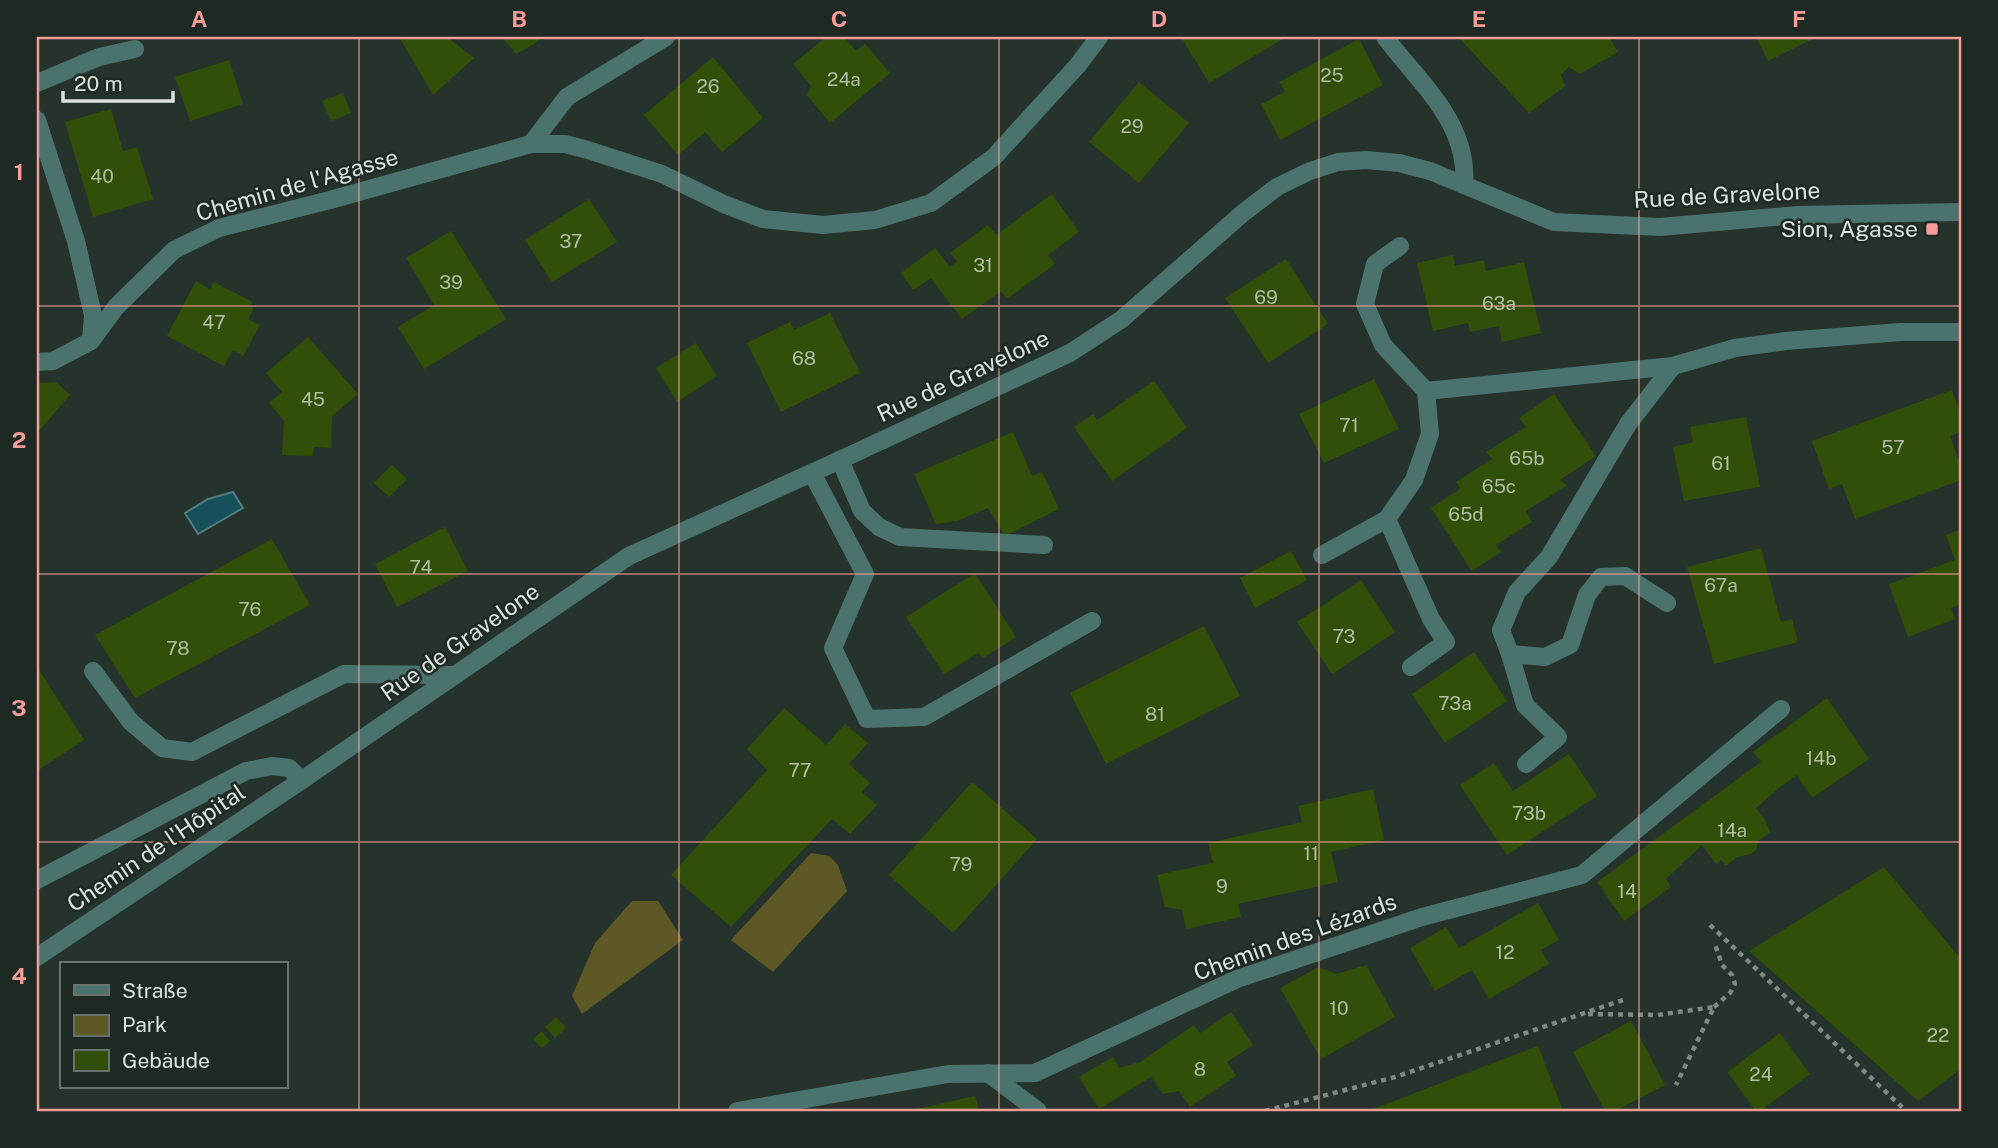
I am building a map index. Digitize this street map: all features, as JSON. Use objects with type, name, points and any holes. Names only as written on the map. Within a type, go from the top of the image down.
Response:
[{"type":"street","points":[[531,144],[567,97],[666,37]]},
{"type":"street","name":"Chemin de l'Agasse","points":[[37,362],[53,361],[91,341],[116,307],[174,250],[219,228],[531,144],[565,144],[662,174],[726,205],[763,219],[822,225],[875,220],[931,204],[994,157],[1100,37]]},
{"type":"street","points":[[1384,37],[1450,118],[1462,148],[1466,169],[1464,185]]},
{"type":"street","points":[[37,83],[99,57],[135,49]]},
{"type":"street","points":[[37,120],[76,241],[93,315],[91,341]]},
{"type":"street","name":"Rue de Gravelone","points":[[302,780],[629,556],[1064,356],[1102,334],[1243,213],[1277,187],[1310,171],[1338,162],[1366,160],[1399,163],[1430,171],[1554,222],[1660,227],[1798,215],[1961,212]]},
{"type":"street","points":[[1322,555],[1387,519],[1414,480],[1430,434],[1426,391],[1383,345],[1365,304],[1375,264],[1400,246]]},
{"type":"street","points":[[1426,391],[1673,366],[1735,348],[1786,341],[1901,332],[1961,332]]},
{"type":"street","points":[[1526,764],[1558,737],[1525,705],[1501,630],[1517,592],[1549,557],[1628,424],[1673,366]]},
{"type":"street","points":[[840,460],[862,511],[879,527],[900,537],[1044,545]]},
{"type":"street","points":[[812,473],[865,574],[833,648],[867,719],[924,718],[1092,621]]},
{"type":"street","points":[[1387,519],[1432,619],[1446,642],[1411,667]]},
{"type":"street","points":[[1510,654],[1545,657],[1570,645],[1587,595],[1601,577],[1625,576],[1667,603]]},
{"type":"street","points":[[93,671],[131,722],[162,748],[192,752],[344,674],[453,676]]},
{"type":"street","name":"Chemin des Lézards","points":[[737,1111],[948,1074],[1035,1073],[1237,979],[1422,917],[1582,875],[1781,709]]},
{"type":"street","points":[[37,880],[246,771],[272,766],[289,768],[302,780]]},
{"type":"street","name":"Chemin de l'Hôpital","points":[[37,957],[302,780]]},
{"type":"street","points":[[988,1073],[1038,1111]]},
{"type":"path","points":[[1710,925],[1906,1111]]},
{"type":"path","points":[[1676,1085],[1714,1007],[1730,993],[1735,984],[1732,975],[1722,965],[1715,944]]},
{"type":"path","points":[[1265,1111],[1395,1077],[1626,999]]},
{"type":"path","points":[[1584,1014],[1657,1015],[1714,1007]]},
{"type":"green space","points":[[811,853],[829,856],[838,865],[847,891],[773,972],[731,940]]},
{"type":"green space","points":[[632,901],[658,901],[683,940],[582,1014],[572,996],[595,943]]},
{"type":"water","points":[[233,492],[243,508],[198,534],[185,513],[208,499]]},
{"type":"building","points":[[399,37],[447,37],[474,58],[433,95]]},
{"type":"building","points":[[502,37],[542,37],[516,54]]},
{"type":"building","points":[[826,37],[844,37],[856,51],[865,44],[890,73],[830,123],[807,95],[811,86],[793,64]]},
{"type":"building","points":[[1181,37],[1286,37],[1209,83]]},
{"type":"building","points":[[1458,37],[1609,37],[1618,52],[1580,74],[1569,67],[1561,75],[1565,86],[1529,113]]},
{"type":"building","points":[[1756,37],[1817,37],[1768,61]]},
{"type":"building","points":[[1359,39],[1383,85],[1280,140],[1261,104],[1285,92],[1279,82]]},
{"type":"building","points":[[713,57],[763,118],[722,152],[705,132],[678,155],[644,115]]},
{"type":"building","points":[[229,60],[243,104],[190,121],[175,77]]},
{"type":"building","points":[[1139,82],[1189,123],[1139,183],[1089,142]]},
{"type":"building","points":[[343,93],[351,113],[331,121],[322,101]]},
{"type":"building","points":[[111,109],[123,151],[137,147],[153,199],[93,217],[65,122]]},
{"type":"building","points":[[1052,194],[1079,232],[1048,255],[1055,264],[1007,299],[1001,291],[962,319],[931,278],[913,290],[901,273],[935,248],[950,267],[957,261],[950,253],[988,225],[996,235]]},
{"type":"building","points":[[589,199],[617,242],[552,282],[525,240]]},
{"type":"building","points":[[451,231],[506,319],[424,369],[398,327],[434,305],[406,258]]},
{"type":"building","points":[[1453,255],[1455,266],[1484,260],[1486,271],[1524,262],[1541,333],[1502,342],[1499,326],[1470,332],[1468,323],[1433,331],[1417,263]]},
{"type":"building","points":[[1286,259],[1328,324],[1268,363],[1225,298]]},
{"type":"building","points":[[196,281],[210,289],[214,282],[251,301],[253,310],[248,319],[260,325],[243,356],[233,350],[224,366],[167,336]]},
{"type":"building","points":[[830,313],[860,373],[781,412],[747,343],[790,322],[794,330]]},
{"type":"building","points":[[308,337],[358,394],[332,416],[331,448],[314,447],[313,456],[282,455],[284,421],[269,403],[282,392],[266,373]]},
{"type":"building","points":[[696,343],[717,376],[677,402],[656,368]]},
{"type":"building","points":[[1374,379],[1399,429],[1324,463],[1299,414]]},
{"type":"building","points":[[1154,381],[1187,428],[1112,481],[1074,427],[1093,414],[1097,420]]},
{"type":"building","points":[[56,382],[70,395],[37,433],[37,383]]},
{"type":"building","points":[[1952,390],[1961,416],[1961,432],[1950,436],[1961,466],[1961,480],[1855,519],[1842,484],[1829,489],[1812,441]]},
{"type":"building","points":[[1554,394],[1596,456],[1560,480],[1567,485],[1526,511],[1532,522],[1496,545],[1501,552],[1472,571],[1431,508],[1460,489],[1456,482],[1492,459],[1486,452],[1526,427],[1519,418]]},
{"type":"building","points":[[1746,417],[1760,487],[1684,501],[1673,447],[1693,442],[1690,427]]},
{"type":"building","points":[[1013,432],[1032,476],[1042,472],[1059,509],[1005,536],[988,508],[957,521],[936,524],[914,474]]},
{"type":"building","points":[[392,465],[407,479],[389,497],[374,483]]},
{"type":"building","points":[[445,527],[468,571],[397,607],[375,564]]},
{"type":"building","points":[[1961,529],[1961,604],[1951,608],[1955,619],[1908,637],[1889,584],[1955,560],[1946,535]]},
{"type":"building","points":[[272,539],[310,605],[135,698],[95,635]]},
{"type":"building","points":[[1761,548],[1781,622],[1792,619],[1798,642],[1714,664],[1687,567]]},
{"type":"building","points":[[1291,551],[1307,580],[1255,608],[1240,578]]},
{"type":"building","points":[[975,573],[1016,637],[983,658],[978,653],[944,674],[906,617]]},
{"type":"building","points":[[1361,580],[1395,632],[1332,674],[1297,622]]},
{"type":"building","points":[[1204,626],[1240,696],[1106,764],[1070,693]]},
{"type":"building","points":[[1474,652],[1507,701],[1445,743],[1412,694]]},
{"type":"building","points":[[37,667],[84,740],[37,771]]},
{"type":"building","points":[[1827,698],[1869,759],[1812,798],[1797,775],[1756,808],[1770,832],[1758,841],[1756,850],[1737,857],[1726,866],[1721,860],[1716,864],[1702,845],[1666,879],[1671,887],[1624,921],[1597,882],[1761,762],[1753,752]]},
{"type":"building","points":[[784,708],[826,745],[845,724],[868,743],[849,764],[870,783],[862,792],[877,805],[850,834],[832,819],[731,927],[671,875],[767,770],[747,749]]},
{"type":"building","points":[[1569,754],[1597,796],[1507,855],[1460,785],[1494,763],[1513,791]]},
{"type":"building","points":[[972,782],[1037,839],[953,933],[889,875]]},
{"type":"building","points":[[1373,789],[1384,840],[1331,852],[1338,882],[1238,904],[1241,917],[1186,929],[1182,910],[1165,907],[1157,875],[1213,863],[1208,843],[1302,822],[1298,806]]},
{"type":"building","points":[[1884,867],[1961,959],[1961,1069],[1918,1101],[1749,951]]},
{"type":"building","points":[[1538,903],[1559,940],[1541,950],[1549,964],[1489,999],[1472,970],[1435,991],[1410,948],[1446,927],[1459,948]]},
{"type":"building","points":[[1366,965],[1395,1017],[1321,1059],[1280,988],[1318,967],[1337,974]]},
{"type":"building","points":[[1231,1012],[1253,1045],[1227,1062],[1236,1076],[1190,1107],[1179,1091],[1163,1094],[1151,1077],[1099,1109],[1079,1077],[1113,1057],[1119,1068],[1140,1062],[1194,1025],[1200,1033]]},
{"type":"building","points":[[556,1017],[566,1028],[555,1038],[545,1027]]},
{"type":"building","points":[[1631,1021],[1665,1085],[1615,1111],[1605,1111],[1573,1052]]},
{"type":"building","points":[[542,1031],[550,1041],[542,1048],[533,1039]]},
{"type":"building","points":[[1780,1033],[1810,1074],[1760,1111],[1756,1111],[1727,1072]]},
{"type":"building","points":[[1538,1046],[1563,1111],[1368,1111]]},
{"type":"building","points":[[975,1096],[979,1111],[912,1111],[912,1110]]},
{"type":"place","name":"Sion, Agasse","points":[[1932,229]]}]
